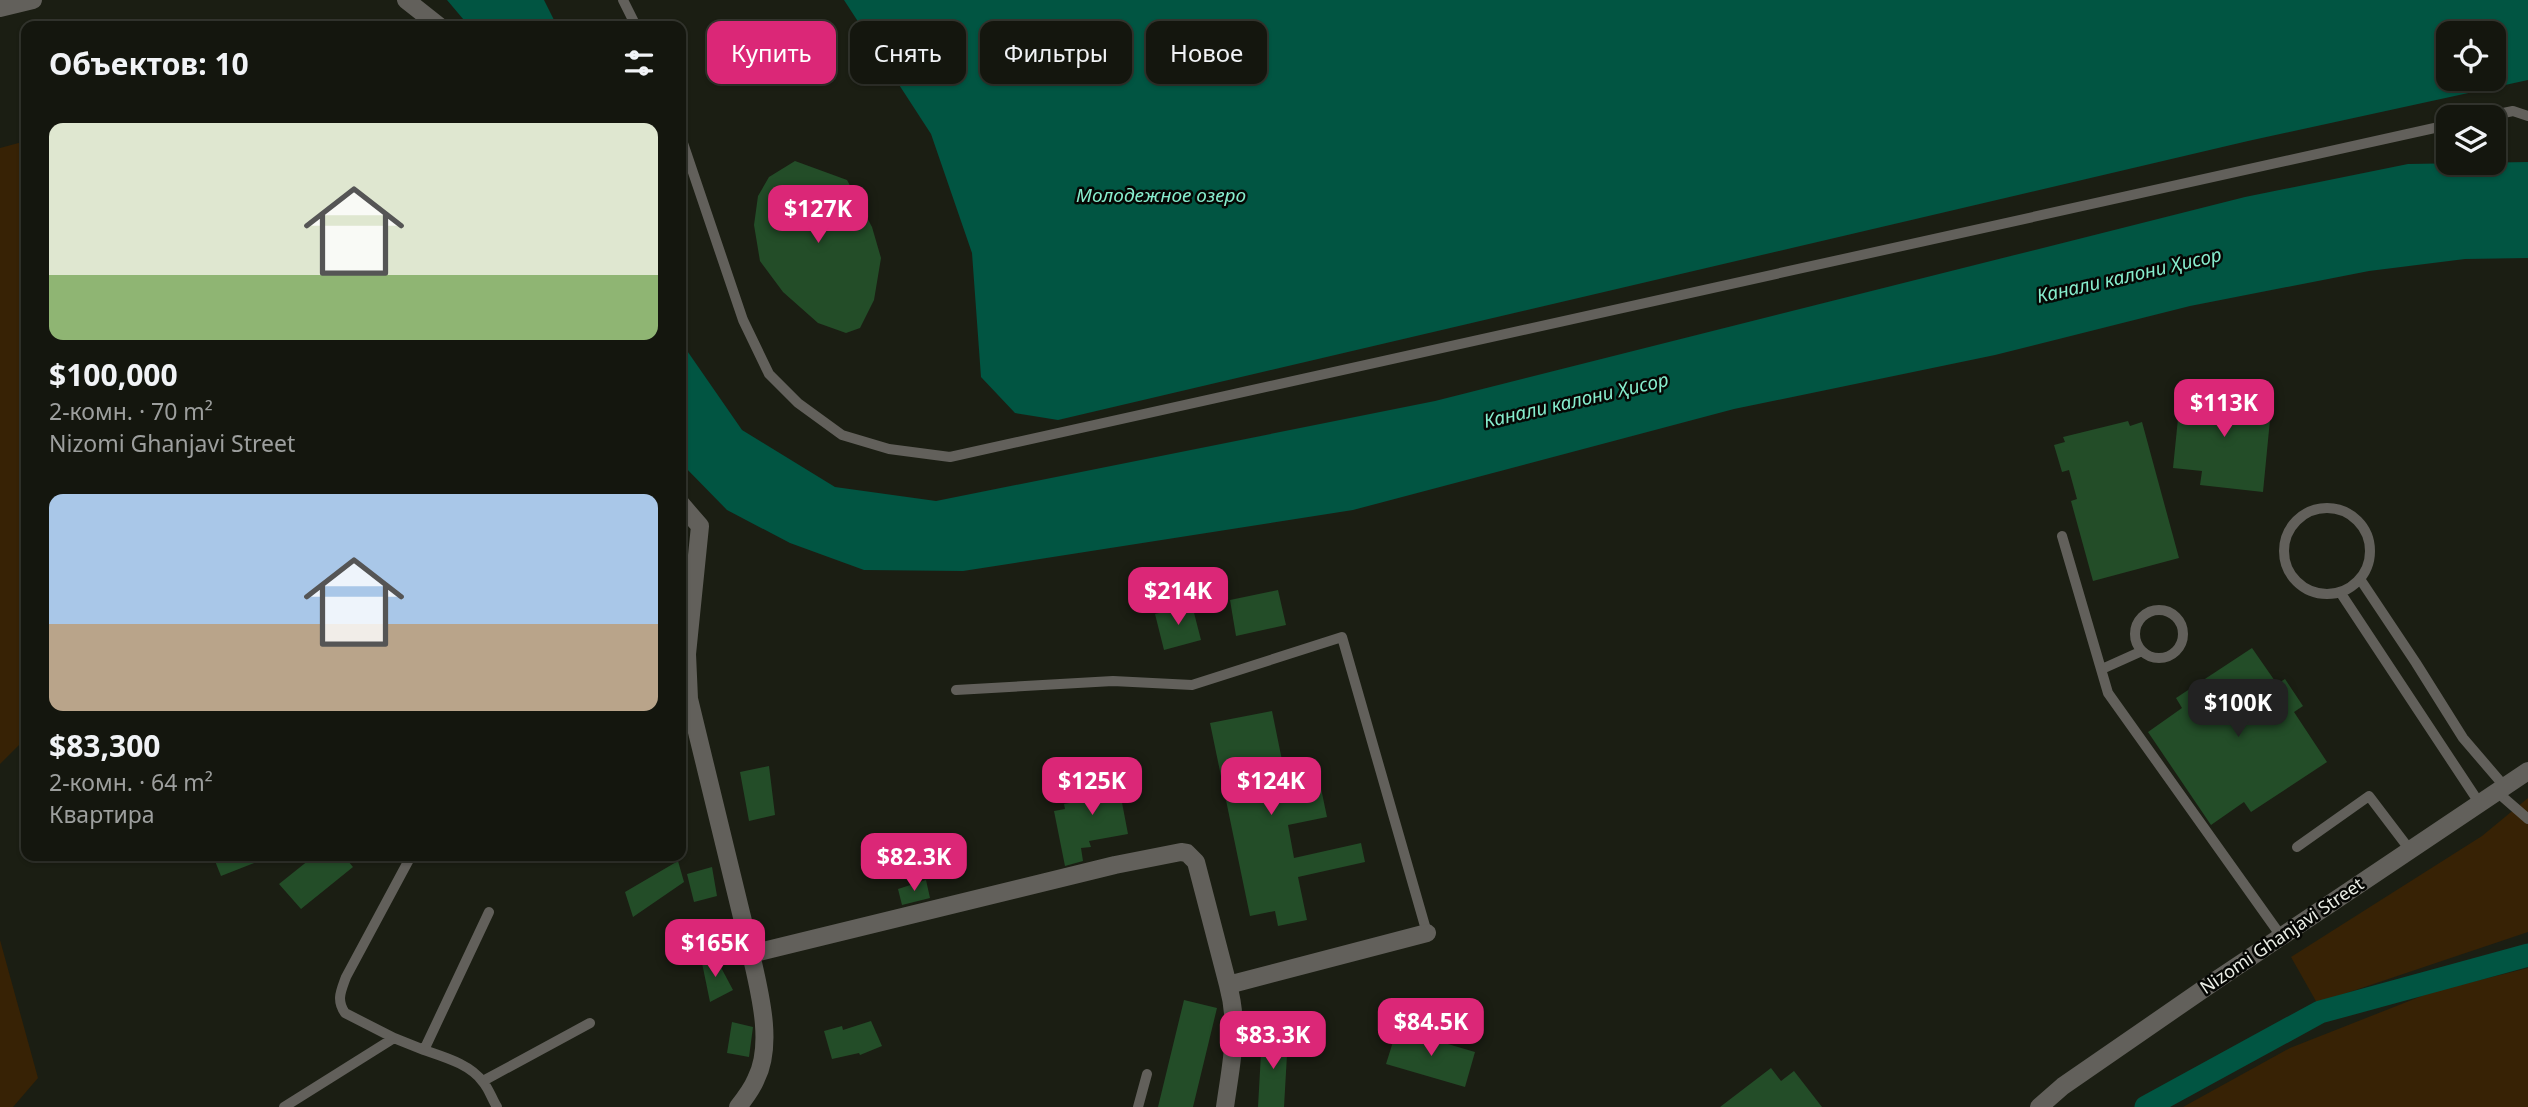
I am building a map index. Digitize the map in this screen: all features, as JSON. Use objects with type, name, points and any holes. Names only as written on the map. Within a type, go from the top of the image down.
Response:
[{"type":"street","points":[[0,8],[33,0]]},
{"type":"street","points":[[406,0],[433,21]]},
{"type":"street","points":[[686,511],[699,526],[686,675],[687,720],[751,954],[765,1042],[757,1077],[738,1107]]},
{"type":"street","name":"Nizomi Ghanjavi Street","points":[[2039,1107],[2074,1079],[2281,936],[2528,771]]},
{"type":"street","points":[[751,954],[1102,868],[1187,853],[1196,862],[1235,1009],[1236,1034],[1225,1107]]},
{"type":"street","points":[[1228,985],[1427,933]]},
{"type":"lane","points":[[623,0],[634,21]]},
{"type":"lane","points":[[2506,112],[2512,111],[2528,116]]},
{"type":"lane","points":[[686,152],[743,320],[769,374],[798,403],[842,435],[890,449],[950,457],[2436,128]]},
{"type":"lane","points":[[2328,508],[2354,517],[2369,540],[2367,567],[2360,579],[2340,592],[2320,593],[2306,589],[2287,567],[2284,552],[2286,538],[2292,526],[2302,516],[2315,510],[2328,508]]},
{"type":"lane","points":[[2062,536],[2108,693],[2281,936]]},
{"type":"lane","points":[[2360,579],[2463,737],[2501,789],[2528,819]]},
{"type":"lane","points":[[2340,592],[2480,804]]},
{"type":"lane","points":[[2160,610],[2175,616],[2183,631],[2179,647],[2174,653],[2158,658],[2142,651],[2138,646],[2135,629],[2144,615],[2160,610]]},
{"type":"lane","points":[[956,690],[1113,681],[1192,685],[1342,637],[1427,933]]},
{"type":"lane","points":[[2102,669],[2142,651]]},
{"type":"lane","points":[[2297,847],[2368,796],[2410,850]]},
{"type":"lane","points":[[408,861],[346,977],[339,999],[340,1006],[345,1013],[394,1038],[458,1063],[483,1081],[497,1107]]},
{"type":"lane","points":[[424,1050],[489,912]]},
{"type":"lane","points":[[483,1081],[590,1023]]},
{"type":"lane","points":[[284,1107],[394,1038]]},
{"type":"lane","points":[[1138,1107],[1147,1074]]},
{"type":"shaded area","points":[[21,142],[21,743],[0,764],[0,148]]},
{"type":"shaded area","points":[[2528,798],[2528,932],[2317,1003],[2291,957],[2482,836]]},
{"type":"shaded area","points":[[0,940],[38,1078],[13,1107],[0,1107]]},
{"type":"shaded area","points":[[2528,968],[2528,1107],[2183,1107],[2290,1048],[2432,992]]},
{"type":"water","points":[[447,0],[544,0],[554,21],[465,21]]},
{"type":"water","name":"Молодежное озеро","points":[[844,0],[2528,0],[2528,80],[2506,85],[2506,21],[2436,21],[2436,91],[2478,91],[2248,141],[1058,420],[1015,413],[981,377],[972,253],[931,134],[899,84],[966,84],[966,21],[858,21]]},
{"type":"water","name":"Канали калони Ҳисор","points":[[2506,162],[2528,162],[2528,258],[2465,259],[2369,271],[2190,306],[1995,355],[1734,409],[1353,510],[963,571],[864,570],[790,543],[727,510],[686,468],[686,349],[742,430],[835,487],[936,501],[1435,401],[2245,197],[2408,164],[2436,164],[2436,175],[2506,175]]},
{"type":"building","points":[[795,161],[847,180],[872,227],[881,258],[874,300],[860,328],[846,333],[818,323],[783,292],[760,261],[754,225],[758,196],[769,177]]},
{"type":"building","points":[[2181,389],[2272,399],[2263,492],[2200,485],[2202,471],[2173,468]]},
{"type":"building","points":[[2128,421],[2130,426],[2142,422],[2179,558],[2093,581],[2071,501],[2077,499],[2069,470],[2062,472],[2054,445],[2065,442],[2063,437]]},
{"type":"building","points":[[1278,590],[1286,625],[1236,636],[1230,600]]},
{"type":"building","points":[[1192,605],[1201,640],[1164,650],[1155,614]]},
{"type":"building","points":[[2252,648],[2277,684],[2285,679],[2303,706],[2294,712],[2327,762],[2251,812],[2244,802],[2211,825],[2148,732],[2182,708],[2176,698]]},
{"type":"building","points":[[1272,711],[1286,780],[1318,774],[1327,817],[1288,825],[1294,858],[1361,843],[1365,862],[1298,877],[1307,920],[1278,926],[1275,911],[1250,916],[1210,723]]},
{"type":"building","points":[[769,766],[775,815],[749,821],[740,772]]},
{"type":"building","points":[[1115,766],[1128,834],[1089,841],[1091,847],[1081,848],[1083,861],[1065,866],[1054,811],[1065,809],[1064,804],[1095,798],[1090,771]]},
{"type":"building","points":[[215,861],[259,861],[221,876]]},
{"type":"building","points":[[308,861],[348,861],[353,867],[301,909],[279,884]]},
{"type":"building","points":[[678,861],[684,882],[633,917],[625,892]]},
{"type":"building","points":[[712,867],[717,896],[694,902],[687,874]]},
{"type":"building","points":[[926,880],[930,898],[902,905],[898,889]]},
{"type":"building","points":[[731,926],[739,952],[706,957],[699,935]]},
{"type":"building","points":[[701,958],[717,960],[733,990],[710,1002]]},
{"type":"building","points":[[1184,1000],[1217,1008],[1193,1107],[1158,1107]]},
{"type":"building","points":[[871,1021],[882,1046],[860,1055],[859,1053],[832,1059],[824,1031],[842,1026],[843,1030]]},
{"type":"building","points":[[732,1022],[753,1027],[749,1057],[727,1053]]},
{"type":"building","points":[[1397,1029],[1475,1052],[1465,1087],[1386,1064]]},
{"type":"building","points":[[1262,1035],[1288,1037],[1284,1107],[1258,1107]]},
{"type":"building","points":[[1771,1068],[1781,1081],[1794,1071],[1822,1107],[1720,1107]]},
{"type":"waterway","points":[[2146,1107],[2320,1012],[2528,955]]}]
